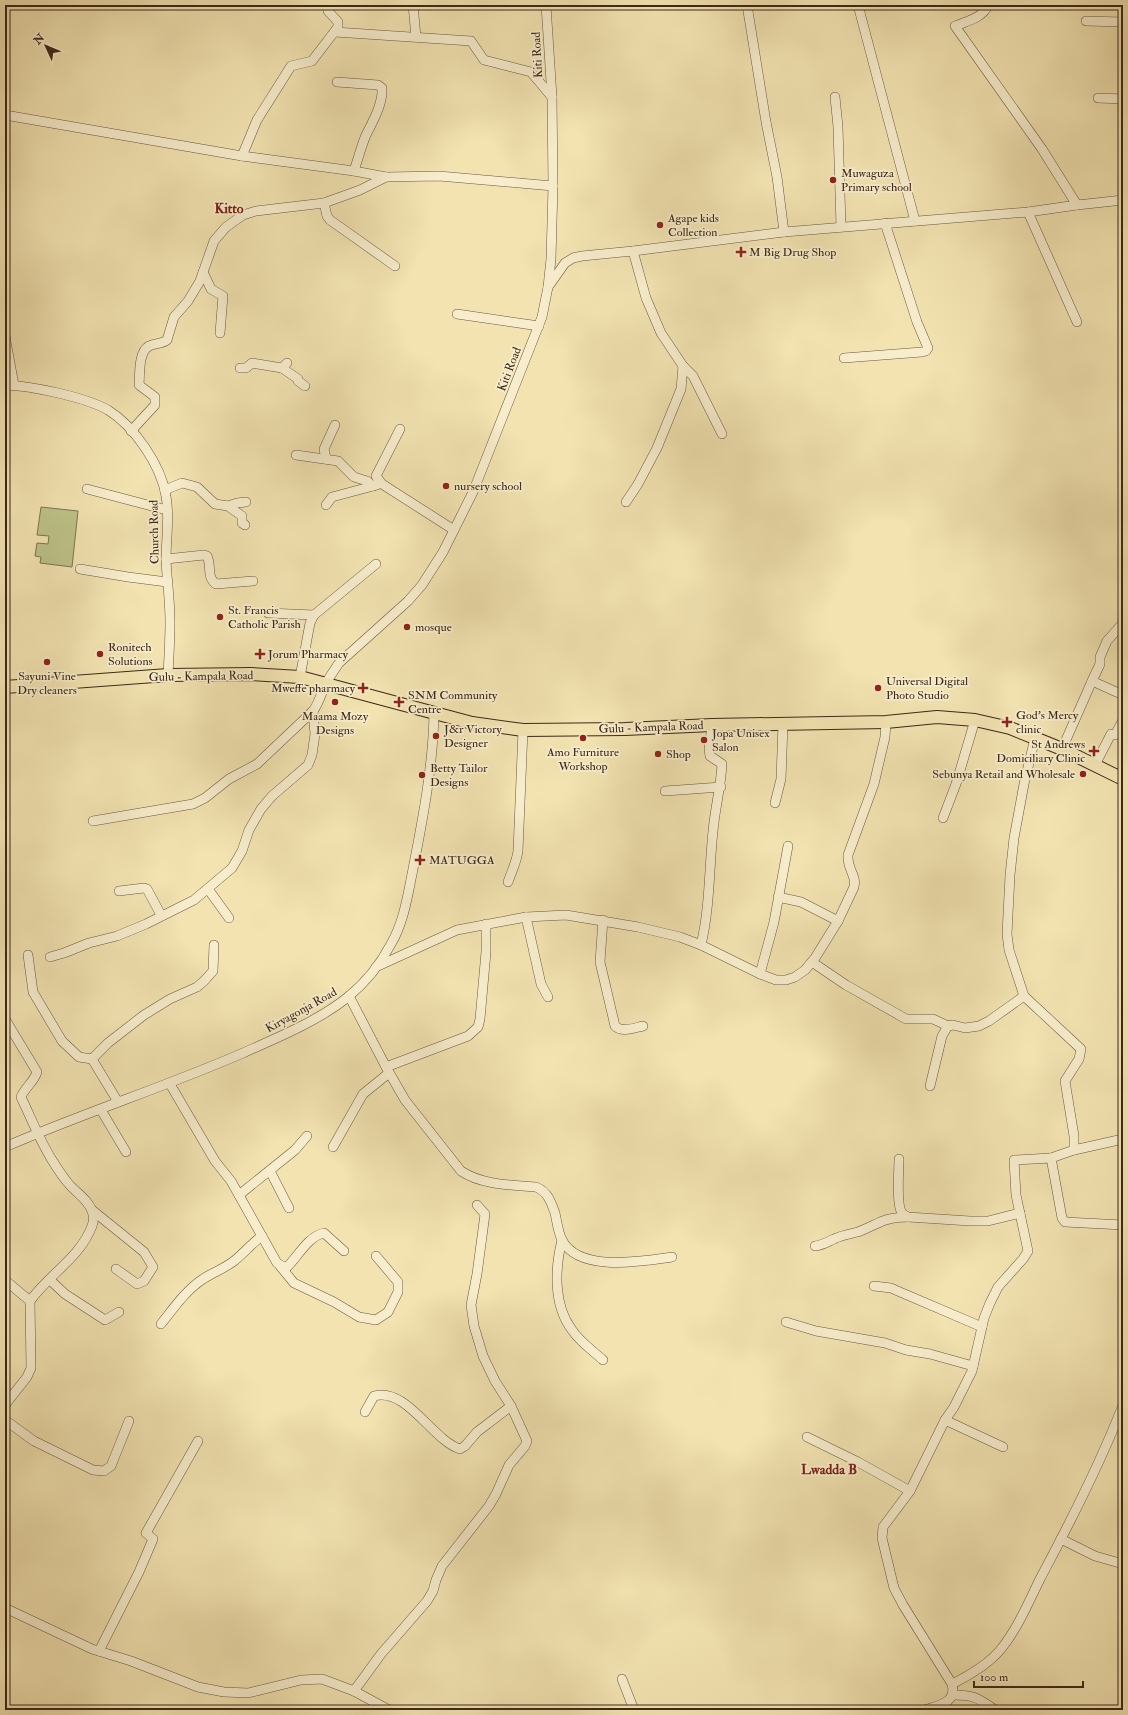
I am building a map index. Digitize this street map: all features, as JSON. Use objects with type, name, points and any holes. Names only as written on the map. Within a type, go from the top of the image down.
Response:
[{"type":"main road","name":"Gulu - Kampala Road","points":[[5,687],[168,675],[251,674],[300,678],[325,683],[434,714],[472,723],[523,730],[625,729],[712,725],[886,722],[937,717],[975,720],[1010,728],[1062,749],[1123,779]]},
{"type":"street","points":[[242,156],[257,120],[289,68],[294,64],[306,64],[312,61],[339,26],[338,22],[328,11],[329,5]]},
{"type":"street","points":[[413,5],[416,37]]},
{"type":"street","name":"Kiti Road","points":[[313,711],[318,704],[325,683],[339,663],[408,601],[434,568],[479,478],[539,326],[548,287],[551,259],[553,186],[552,97],[546,5]]},
{"type":"street","points":[[747,5],[766,122],[777,177],[784,232]]},
{"type":"street","points":[[858,5],[877,82],[915,221]]},
{"type":"street","points":[[988,5],[982,14],[974,19],[955,26],[1042,149],[1077,205]]},
{"type":"street","points":[[1086,21],[1123,22]]},
{"type":"street","points":[[335,32],[471,41],[484,60],[531,72],[552,97]]},
{"type":"street","points":[[337,82],[378,85],[382,88],[382,94],[377,110],[360,150],[354,171]]},
{"type":"street","points":[[835,97],[838,126],[841,227]]},
{"type":"street","points":[[1098,98],[1123,99]]},
{"type":"street","points":[[5,115],[242,156],[354,171],[386,177],[439,176],[553,186]]},
{"type":"street","points":[[131,432],[155,405],[156,401],[155,397],[138,385],[141,360],[145,349],[168,340],[174,317],[188,300],[203,272],[214,241],[226,227],[236,219],[256,211],[324,203],[360,190],[386,177]]},
{"type":"street","points":[[548,287],[565,263],[573,258],[582,256],[784,232],[1028,212],[1123,200]]},
{"type":"street","points":[[324,203],[327,216],[330,220],[394,266]]},
{"type":"street","points":[[1028,212],[1077,322]]},
{"type":"street","points":[[844,358],[922,352],[926,351],[928,348],[917,322],[885,223]]},
{"type":"street","points":[[632,251],[646,298],[661,333],[683,366],[693,376],[722,434]]},
{"type":"street","points":[[203,272],[211,289],[223,296],[220,333]]},
{"type":"street","points":[[457,314],[539,326]]},
{"type":"street","points":[[5,336],[10,385]]},
{"type":"street","points":[[240,368],[246,368],[252,364],[285,366],[298,379],[300,384],[305,386]]},
{"type":"street","points":[[626,502],[638,484],[657,448],[681,389],[683,366]]},
{"type":"street","name":"Church Road","points":[[10,385],[51,392],[86,401],[101,407],[122,421],[142,442],[149,453],[165,490],[167,510],[166,560],[170,620],[168,675]]},
{"type":"street","points":[[326,459],[324,449],[335,425]]},
{"type":"street","points":[[378,485],[376,476],[400,429]]},
{"type":"street","points":[[296,455],[338,461],[354,477],[378,485],[454,530]]},
{"type":"street","points":[[165,490],[182,482],[197,487],[215,504],[228,506],[242,516],[242,523],[245,525]]},
{"type":"street","points":[[326,505],[332,497],[378,485]]},
{"type":"street","points":[[88,489],[167,510]]},
{"type":"street","points":[[228,506],[246,502]]},
{"type":"street","points":[[166,560],[204,555],[207,556],[208,559],[210,576],[216,584],[253,581]]},
{"type":"street","points":[[300,678],[310,623],[314,615],[376,564]]},
{"type":"street","points":[[80,568],[128,577],[168,582]]},
{"type":"street","points":[[268,613],[314,615]]},
{"type":"street","points":[[1062,749],[1100,664],[1100,657],[1107,641],[1123,623]]},
{"type":"street","points":[[1092,681],[1123,695]]},
{"type":"street","points":[[92,821],[193,804],[205,798],[229,779],[257,764],[313,711]]},
{"type":"street","points":[[50,957],[64,953],[89,942],[129,932],[194,900],[232,868],[242,850],[249,830],[260,809],[272,796],[308,765],[312,754],[314,734],[313,711]]},
{"type":"street","name":"Kiryagonja Road","points":[[5,1147],[118,1102],[170,1084],[294,1030],[349,996],[376,967],[392,943],[403,916],[420,832],[428,780],[433,739],[434,714]]},
{"type":"street","points":[[943,818],[956,784],[975,720]]},
{"type":"street","points":[[1095,765],[1111,734],[1115,735],[1123,720]]},
{"type":"street","points":[[376,967],[457,930],[526,917],[566,914],[663,932],[701,945],[760,974],[776,980],[786,980],[795,977],[805,970],[812,962],[838,921],[855,882],[854,876],[848,864],[848,855],[874,784],[886,722]]},
{"type":"street","points":[[775,804],[781,779],[783,724]]},
{"type":"street","points":[[701,945],[707,911],[713,828],[721,787],[722,764],[710,756],[709,749],[712,725]]},
{"type":"street","points":[[508,882],[511,871],[516,865],[518,851],[523,730]]},
{"type":"street","points":[[1035,738],[1024,784],[1014,838],[1010,874],[1007,934],[1009,950],[1024,996],[1081,1049],[1079,1059],[1065,1081],[1074,1136],[1074,1150]]},
{"type":"street","points":[[665,791],[721,787]]},
{"type":"street","points":[[760,974],[788,846]]},
{"type":"street","points":[[119,890],[147,889],[161,915]]},
{"type":"street","points":[[208,889],[229,918]]},
{"type":"street","points":[[778,897],[801,902],[838,921]]},
{"type":"street","points":[[526,917],[540,984],[548,997]]},
{"type":"street","points":[[602,920],[600,962],[615,1026],[618,1029],[625,1030],[643,1026]]},
{"type":"street","points":[[333,1147],[363,1094],[387,1070],[468,1036],[478,1027],[485,973],[486,924]]},
{"type":"street","points":[[92,1059],[105,1046],[144,1015],[170,998],[197,987],[204,982],[213,971],[214,946]]},
{"type":"street","points":[[28,955],[33,992],[62,1040],[80,1057],[92,1059],[118,1102]]},
{"type":"street","points":[[812,962],[846,985],[906,1019],[933,1019],[948,1026],[952,1025],[965,1028],[978,1026],[989,1021],[1024,996]]},
{"type":"street","points":[[349,996],[387,1070],[405,1100],[461,1171],[470,1177],[482,1181],[536,1187],[543,1190],[551,1200],[562,1240],[576,1254],[601,1262],[630,1263],[672,1257]]},
{"type":"street","points":[[5,1019],[37,1072],[36,1076],[21,1097],[51,1159],[69,1184],[85,1200],[92,1210],[144,1252],[152,1267],[144,1281],[137,1284],[116,1270]]},
{"type":"street","points":[[930,1086],[942,1036],[948,1026]]},
{"type":"street","points":[[170,1084],[215,1161],[231,1181],[280,1266],[294,1283],[334,1302],[359,1317],[376,1320],[388,1312],[398,1292],[398,1282],[376,1256]]},
{"type":"street","points":[[101,1110],[126,1152]]},
{"type":"street","points":[[239,1195],[295,1150],[307,1136]]},
{"type":"street","points":[[925,1710],[949,1700],[954,1691],[952,1684],[894,1588],[882,1538],[883,1527],[910,1491],[945,1420],[954,1406],[973,1366],[982,1327],[990,1303],[998,1287],[1023,1259],[1028,1251],[1016,1195],[1014,1160],[1051,1158],[1074,1150],[1123,1139]]},
{"type":"street","points":[[1051,1158],[1063,1220],[1067,1223],[1123,1225]]},
{"type":"street","points":[[899,1159],[898,1182],[900,1207],[902,1213],[908,1217]]},
{"type":"street","points":[[270,1171],[289,1208]]},
{"type":"street","points":[[354,1691],[381,1654],[427,1601],[433,1591],[442,1566],[489,1506],[509,1465],[525,1446],[527,1441],[511,1406],[494,1381],[482,1356],[474,1326],[471,1305],[477,1274],[485,1214],[477,1205]]},
{"type":"street","points":[[5,1406],[27,1377],[31,1368],[30,1301],[35,1294],[68,1262],[85,1238],[92,1226],[94,1218],[92,1210]]},
{"type":"street","points":[[815,1246],[825,1245],[835,1238],[857,1232],[887,1218],[908,1217],[970,1222],[988,1221],[1020,1213]]},
{"type":"street","points":[[280,1266],[286,1268],[310,1240],[324,1233],[344,1251]]},
{"type":"street","points":[[161,1324],[189,1291],[203,1279],[221,1271],[236,1260],[250,1244],[262,1236]]},
{"type":"street","points":[[562,1240],[557,1260],[557,1277],[564,1316],[571,1329],[581,1342],[603,1360]]},
{"type":"street","points":[[5,1280],[30,1301]]},
{"type":"street","points":[[50,1280],[65,1294],[105,1320],[119,1312]]},
{"type":"street","points":[[874,1286],[891,1288],[982,1327]]},
{"type":"street","points":[[786,1322],[816,1331],[885,1343],[906,1350],[930,1354],[973,1366]]},
{"type":"street","points":[[365,1412],[374,1396],[382,1394],[394,1398],[409,1406],[447,1442],[460,1449],[465,1446],[477,1432],[511,1406]]},
{"type":"street","points":[[952,1684],[982,1666],[1001,1649],[1014,1628],[1061,1539],[1098,1463],[1123,1405]]},
{"type":"street","points":[[5,1420],[34,1442],[93,1470],[104,1471],[111,1466],[129,1420]]},
{"type":"street","points":[[945,1420],[1003,1447]]},
{"type":"street","points":[[807,1437],[858,1462],[910,1491]]},
{"type":"street","points":[[99,1651],[139,1572],[152,1539],[146,1533],[198,1441]]},
{"type":"street","points":[[1061,1539],[1095,1556],[1123,1564]]},
{"type":"street","points":[[6,1610],[99,1651],[131,1661],[198,1687],[224,1692],[248,1693],[301,1680],[322,1680],[354,1691],[390,1710]]},
{"type":"street","points":[[622,1679],[634,1710]]},
{"type":"street","points":[[953,1695],[968,1695],[979,1698],[995,1710]]},
{"type":"green space","points":[[41,507],[78,511],[72,567],[40,563],[41,557],[35,556],[37,543],[48,544],[49,536],[37,535]]},
{"type":"place","name":"Muwaguza Primary school","points":[[833,180]]},
{"type":"place","name":"Agape kids Collection","points":[[660,225]]},
{"type":"place","name":"M Big Drug Shop","points":[[741,252]]},
{"type":"place","name":"nursery school","points":[[446,486]]},
{"type":"place","name":"St. Francis Catholic Parish","points":[[220,617]]},
{"type":"place","name":"mosque","points":[[407,627]]},
{"type":"place","name":"Ronitech Solutions","points":[[100,654]]},
{"type":"place","name":"Jorum Pharmacy","points":[[260,654]]},
{"type":"place","name":"Sayuni Vine Dry cleaners","points":[[47,662]]},
{"type":"place","name":"Mweffe pharmacy","points":[[363,688]]},
{"type":"place","name":"Universal Digital Photo Studio","points":[[878,688]]},
{"type":"place","name":"Maama Mozy Designs","points":[[335,702]]},
{"type":"place","name":"SNM Community Centre","points":[[399,702]]},
{"type":"place","name":"God's Mercy clinic","points":[[1007,722]]},
{"type":"place","name":"J&r Victory Designer","points":[[436,736]]},
{"type":"place","name":"Amo Furniture Workshop","points":[[583,738]]},
{"type":"place","name":"Jopa Unisex Salon","points":[[704,740]]},
{"type":"place","name":"St Andrews Domiciliary Clinic","points":[[1094,751]]},
{"type":"place","name":"Shop","points":[[658,754]]},
{"type":"place","name":"Sebunya Retail and Wholesale","points":[[1083,774]]},
{"type":"place","name":"Betty Tailor Designs","points":[[422,775]]},
{"type":"place","name":"MATUGGA","points":[[420,860]]},
{"type":"district","name":"Kitto","points":[[229,208]]},
{"type":"district","name":"Lwadda B","points":[[829,1469]]}]
